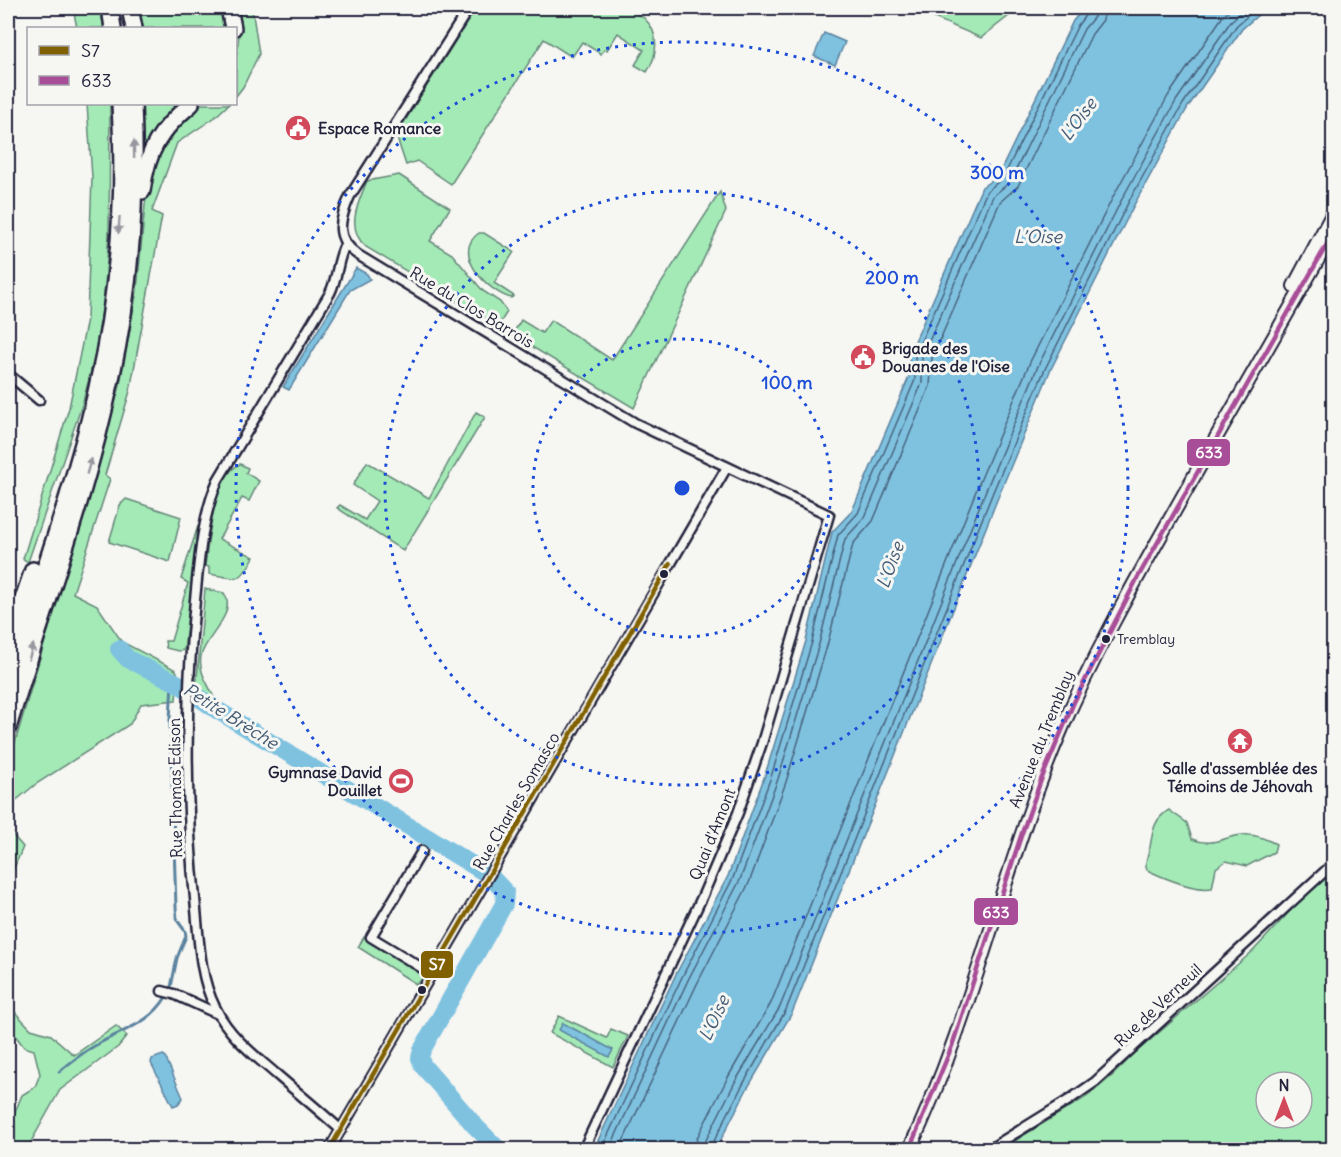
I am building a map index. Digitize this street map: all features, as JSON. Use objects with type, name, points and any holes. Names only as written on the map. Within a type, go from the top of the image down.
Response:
[{"type":"highway","points":[[110,8],[113,27]]},
{"type":"highway","points":[[123,8],[126,27]]},
{"type":"highway","points":[[129,8],[134,27]]},
{"type":"highway","points":[[224,8],[227,27]]},
{"type":"highway","points":[[230,8],[233,27]]},
{"type":"highway","points":[[8,684],[88,424],[104,352],[117,263],[121,181],[120,105]]},
{"type":"highway","points":[[128,280],[134,197],[132,105]]},
{"type":"highway","points":[[8,728],[98,436],[114,368],[144,175],[149,156],[165,128],[190,105]]},
{"type":"highway","points":[[8,642],[88,424]]},
{"type":"main road","name":"Avenue du Tremblay","points":[[1256,365],[1334,211]]},
{"type":"main road","name":"Avenue du Tremblay","points":[[909,1149],[955,1039],[1034,795],[1080,686],[1116,614],[1334,231]]},
{"type":"street","points":[[345,244],[341,235],[341,225],[350,196],[469,8]]},
{"type":"street","name":"Rue du Clos Barrois","points":[[345,244],[358,255],[635,423],[829,515]]},
{"type":"street","name":"Rue Thomas Edison","points":[[341,1130],[245,1046],[218,1014],[204,975],[193,883],[188,786],[189,681],[199,563],[211,497],[218,480],[330,293],[345,244]]},
{"type":"street","points":[[10,377],[39,400]]},
{"type":"street","name":"Rue Charles Somasco","points":[[329,1149],[727,467]]},
{"type":"street","name":"Quai d'Amont","points":[[583,1149],[703,895],[735,821],[762,743],[829,515]]},
{"type":"street","points":[[422,851],[371,937],[432,975]]},
{"type":"street","name":"Rue de Verneuil","points":[[988,1149],[1095,1082],[1334,863]]},
{"type":"street","points":[[162,991],[218,1014]]},
{"type":"green space","points":[[73,8],[100,8],[104,27],[77,27]]},
{"type":"green space","points":[[133,8],[221,8],[224,27],[137,27]]},
{"type":"green space","points":[[234,8],[252,8],[259,54],[237,95],[237,51],[239,34]]},
{"type":"green space","points":[[476,8],[627,8],[644,18],[653,30],[655,51],[647,72],[635,65],[644,50],[618,33],[607,50],[605,49],[601,54],[582,42],[572,57],[544,39],[451,184],[417,161],[406,165],[396,135]]},
{"type":"green space","points":[[911,8],[1019,8],[981,38]]},
{"type":"green space","points":[[87,105],[110,105],[109,235],[96,353],[82,405],[28,562],[23,559],[69,408],[87,319],[92,177]]},
{"type":"green space","points":[[138,105],[184,105],[142,157],[140,156]]},
{"type":"green space","points":[[200,105],[228,105],[214,118],[177,143],[152,211],[162,216],[130,391],[105,475],[110,479],[73,593],[97,605],[122,642],[176,670],[178,675],[176,700],[141,704],[130,724],[36,784],[8,807],[9,763],[119,389],[137,290],[145,205],[151,172],[159,154],[175,132]]},
{"type":"green space","points":[[399,175],[450,208],[430,241],[452,254],[483,291],[500,302],[507,312],[498,326],[366,247],[360,240],[356,232],[355,215],[367,181]]},
{"type":"green space","points":[[720,192],[726,211],[634,408],[512,335],[521,320],[542,333],[551,320],[612,360]]},
{"type":"green space","points":[[479,233],[484,233],[514,252],[494,283],[514,296],[511,298],[492,288],[483,280],[470,261],[471,241]]},
{"type":"green space","points":[[476,412],[485,417],[403,551],[337,508],[340,505],[365,520],[377,501],[353,485],[367,462],[429,498]]},
{"type":"green space","points":[[240,464],[248,468],[246,473],[259,481],[249,501],[242,498],[219,539],[254,557],[241,576],[232,578],[209,574],[209,567],[205,566],[213,510],[223,482]]},
{"type":"green space","points":[[126,499],[181,517],[170,562],[109,542],[120,505]]},
{"type":"green space","points":[[198,526],[184,650],[178,651],[166,648],[165,641],[171,641],[188,583],[181,579]]},
{"type":"green space","points":[[205,589],[224,593],[227,601],[224,617],[201,656],[201,668],[215,701],[196,689]]},
{"type":"green space","points":[[1169,810],[1187,823],[1192,839],[1200,842],[1214,842],[1234,836],[1253,835],[1276,844],[1274,852],[1247,866],[1226,861],[1216,868],[1212,888],[1196,888],[1170,880],[1147,870],[1146,864],[1155,825],[1160,817]]},
{"type":"green space","points":[[8,832],[23,847],[8,882]]},
{"type":"green space","points":[[1333,865],[1333,1149],[1000,1150],[1088,1096],[1253,951]]},
{"type":"green space","points":[[364,937],[422,974],[422,980],[416,984],[358,947]]},
{"type":"green space","points":[[8,1005],[31,1029],[51,1035],[74,1055],[116,1026],[127,1036],[118,1047],[60,1090],[27,1149],[8,1149],[8,1129],[22,1095],[35,1087],[40,1074],[34,1050],[24,1047],[8,1026]]},
{"type":"green space","points":[[559,1016],[607,1038],[611,1029],[628,1036],[613,1067],[550,1033]]},
{"type":"water","name":"L’Oise","points":[[1084,8],[1266,8],[1242,29],[1188,107],[1134,205],[1050,371],[792,1013],[747,1089],[716,1149],[594,1149],[676,974],[728,876],[765,775],[806,641],[832,532],[852,511],[909,377],[909,355],[982,187],[998,176],[1073,21]]},
{"type":"water","points":[[824,33],[845,42],[835,65],[814,56]]},
{"type":"water","points":[[356,268],[367,274],[370,279],[350,290],[289,390],[283,387]]},
{"type":"water","points":[[563,1023],[613,1050],[609,1057],[559,1030]]},
{"type":"water","points":[[163,1055],[183,1098],[173,1106],[151,1063],[152,1059]]},
{"type":"waterway","name":"Petite Brèche","points":[[119,649],[128,659],[179,684],[217,710],[489,875],[505,892],[504,904],[422,1050],[420,1058],[423,1066],[499,1150]]},
{"type":"waterway","points":[[171,987],[177,958],[186,936],[177,920],[176,907],[170,720],[172,681]]},
{"type":"waterway","points":[[59,1072],[88,1050],[144,1020],[160,1006],[166,997]]},
{"type":"transit line","name":"633","points":[[909,1150],[952,1046],[1022,833],[1041,780],[1074,702],[1138,577],[1334,232]]},
{"type":"transit line","name":"S7","points":[[329,1150],[670,564]]},
{"type":"place","name":"Espace Romance","points":[[298,128]]},
{"type":"place","name":"Brigade des Douanes de l'Oise","points":[[863,357]]},
{"type":"place","name":"Tremblay","points":[[1106,639]]},
{"type":"place","name":"Salle d'assemblée des Témoins de Jéhovah","points":[[1240,741]]},
{"type":"place","name":"Gymnase David Douillet","points":[[401,781]]},
{"type":"water label","name":"L'Oise","points":[[1078,119]]},
{"type":"water label","name":"L'Oise","points":[[890,565]]},
{"type":"water label","name":"L'Oise","points":[[714,1018]]}]
